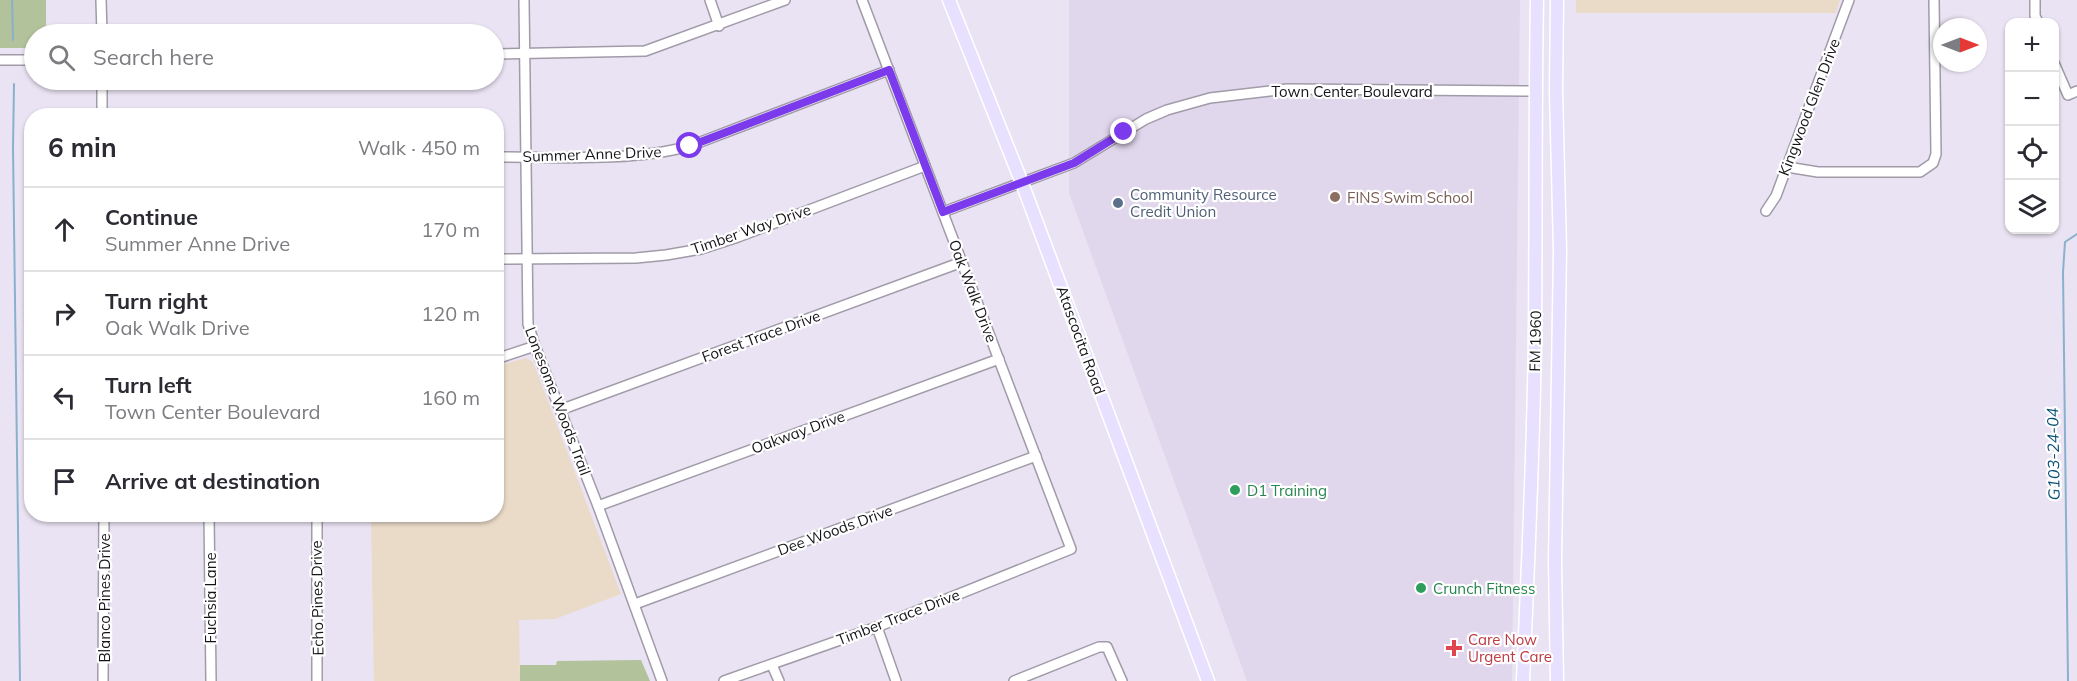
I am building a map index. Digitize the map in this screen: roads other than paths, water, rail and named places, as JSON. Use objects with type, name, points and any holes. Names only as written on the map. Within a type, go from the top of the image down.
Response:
[{"type":"main road","name":"Atascocita Road","points":[[949,0],[1022,183],[1208,681]]},
{"type":"main road","name":"FM 1960","points":[[1523,681],[1535,339],[1537,0]]},
{"type":"main road","name":"FM 1960","points":[[1557,0],[1556,92],[1560,250],[1555,561],[1557,681]]},
{"type":"street","points":[[101,0],[102,24]]},
{"type":"street","name":"Lonesome Woods Trail","points":[[524,0],[527,316],[535,346],[598,506],[662,681]]},
{"type":"street","points":[[710,0],[719,26]]},
{"type":"street","points":[[504,54],[645,51],[719,26],[785,0]]},
{"type":"street","name":"Oak Walk Drive","points":[[862,0],[1071,549]]},
{"type":"street","name":"Kingwood Glen Drive","points":[[1766,211],[1776,196],[1848,0]]},
{"type":"street","points":[[1786,166],[1818,172],[1920,172],[1934,163],[1936,154],[1934,0]]},
{"type":"street","points":[[2035,0],[2036,18]]},
{"type":"street","points":[[0,60],[24,60]]},
{"type":"street","name":"Summer Anne Drive","points":[[504,157],[644,156],[674,151],[889,70]]},
{"type":"street","points":[[2059,70],[2073,93]]},
{"type":"street","name":"Town Center Boulevard","points":[[943,212],[1074,163],[1146,119],[1167,110],[1210,98],[1287,88],[1450,92],[1535,91]]},
{"type":"street","points":[[102,90],[102,108]]},
{"type":"street","name":"Timber Way Drive","points":[[504,259],[636,258],[701,249],[926,166]]},
{"type":"street","name":"Forest Trace Drive","points":[[560,410],[962,262]]},
{"type":"street","points":[[504,356],[535,346]]},
{"type":"street","name":"Oakway Drive","points":[[598,506],[999,359]]},
{"type":"street","name":"Dee Woods Drive","points":[[635,604],[1036,456]]},
{"type":"street","name":"Blanco Pines Drive","points":[[104,522],[104,681]]},
{"type":"street","name":"Fuchsia Lane","points":[[209,522],[211,681]]},
{"type":"street","name":"Echo Pines Drive","points":[[317,522],[317,681]]},
{"type":"street","name":"Timber Trace Drive","points":[[724,681],[877,627],[1071,549]]},
{"type":"street","points":[[877,627],[896,681]]},
{"type":"street","points":[[1014,681],[1099,647],[1107,647],[1122,681]]},
{"type":"street","points":[[772,665],[778,681]]},
{"type":"waterway","points":[[12,0],[13,40]]},
{"type":"waterway","points":[[14,84],[20,681]]},
{"type":"waterway","name":"G103-24-04","points":[[2068,681],[2063,272],[2065,242],[2077,234]]},
{"type":"place","name":"FINS Swim School","points":[[1335,197]]},
{"type":"place","name":"Community Resource Credit Union","points":[[1118,203]]},
{"type":"place","name":"D1 Training","points":[[1235,490]]},
{"type":"place","name":"Crunch Fitness","points":[[1421,588]]},
{"type":"place","name":"Care Now Urgent Care","points":[[1454,648]]}]
